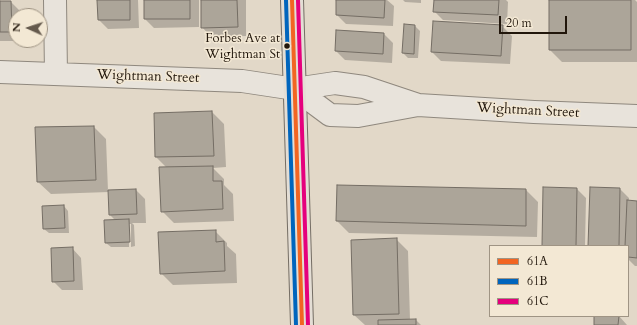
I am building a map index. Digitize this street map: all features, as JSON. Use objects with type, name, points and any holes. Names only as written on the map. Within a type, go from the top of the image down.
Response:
[{"type":"main road","points":[[292,0],[302,325]]},
{"type":"street","points":[[55,0],[56,74]]},
{"type":"street","name":"Wightman Street","points":[[0,72],[242,81],[295,89],[335,84],[364,87],[418,105]]},
{"type":"street","name":"Wightman Street","points":[[295,89],[330,115],[358,116],[418,105],[637,116]]},
{"type":"building","points":[[97,0],[130,0],[130,20],[98,20]]},
{"type":"building","points":[[144,0],[190,0],[190,19],[144,19]]},
{"type":"building","points":[[201,0],[237,0],[238,27],[201,28]]},
{"type":"building","points":[[336,0],[385,0],[384,18],[336,15]]},
{"type":"building","points":[[434,0],[499,0],[498,15],[433,12]]},
{"type":"building","points":[[549,0],[631,0],[631,50],[549,50]]},
{"type":"building","points":[[0,1],[11,1],[11,8],[8,8],[8,32],[0,32]]},
{"type":"building","points":[[433,21],[503,25],[501,56],[431,52]]},
{"type":"building","points":[[404,24],[415,25],[414,54],[402,53]]},
{"type":"building","points":[[336,30],[384,33],[383,54],[335,51]]},
{"type":"building","points":[[212,111],[214,156],[155,157],[154,113]]},
{"type":"building","points":[[94,126],[96,180],[37,182],[35,127]]},
{"type":"building","points":[[213,166],[213,181],[222,181],[223,209],[161,212],[159,167]]},
{"type":"building","points":[[337,185],[526,189],[526,226],[336,221]]},
{"type":"building","points":[[543,187],[577,188],[576,245],[542,245]]},
{"type":"building","points":[[590,187],[620,188],[619,245],[588,245]]},
{"type":"building","points":[[136,189],[137,214],[109,215],[108,190]]},
{"type":"building","points":[[627,200],[637,201],[637,258],[629,257],[629,245],[625,245]]},
{"type":"building","points":[[64,205],[65,228],[43,229],[42,206]]},
{"type":"building","points":[[129,219],[130,242],[105,243],[104,220]]},
{"type":"building","points":[[216,230],[216,242],[224,241],[225,271],[160,274],[158,232]]},
{"type":"building","points":[[397,238],[399,314],[353,315],[351,240]]},
{"type":"building","points":[[73,247],[74,281],[52,282],[51,248]]},
{"type":"building","points":[[594,317],[619,317],[618,325],[594,325]]},
{"type":"building","points":[[416,319],[416,325],[378,325],[378,320]]},
{"type":"transit line","name":"61B","points":[[286,0],[296,325]]},
{"type":"transit line","name":"61A","points":[[292,0],[302,325]]},
{"type":"transit line","name":"61C","points":[[298,0],[308,325]]},
{"type":"place","name":"Forbes Ave at Wightman St","points":[[287,46]]}]
